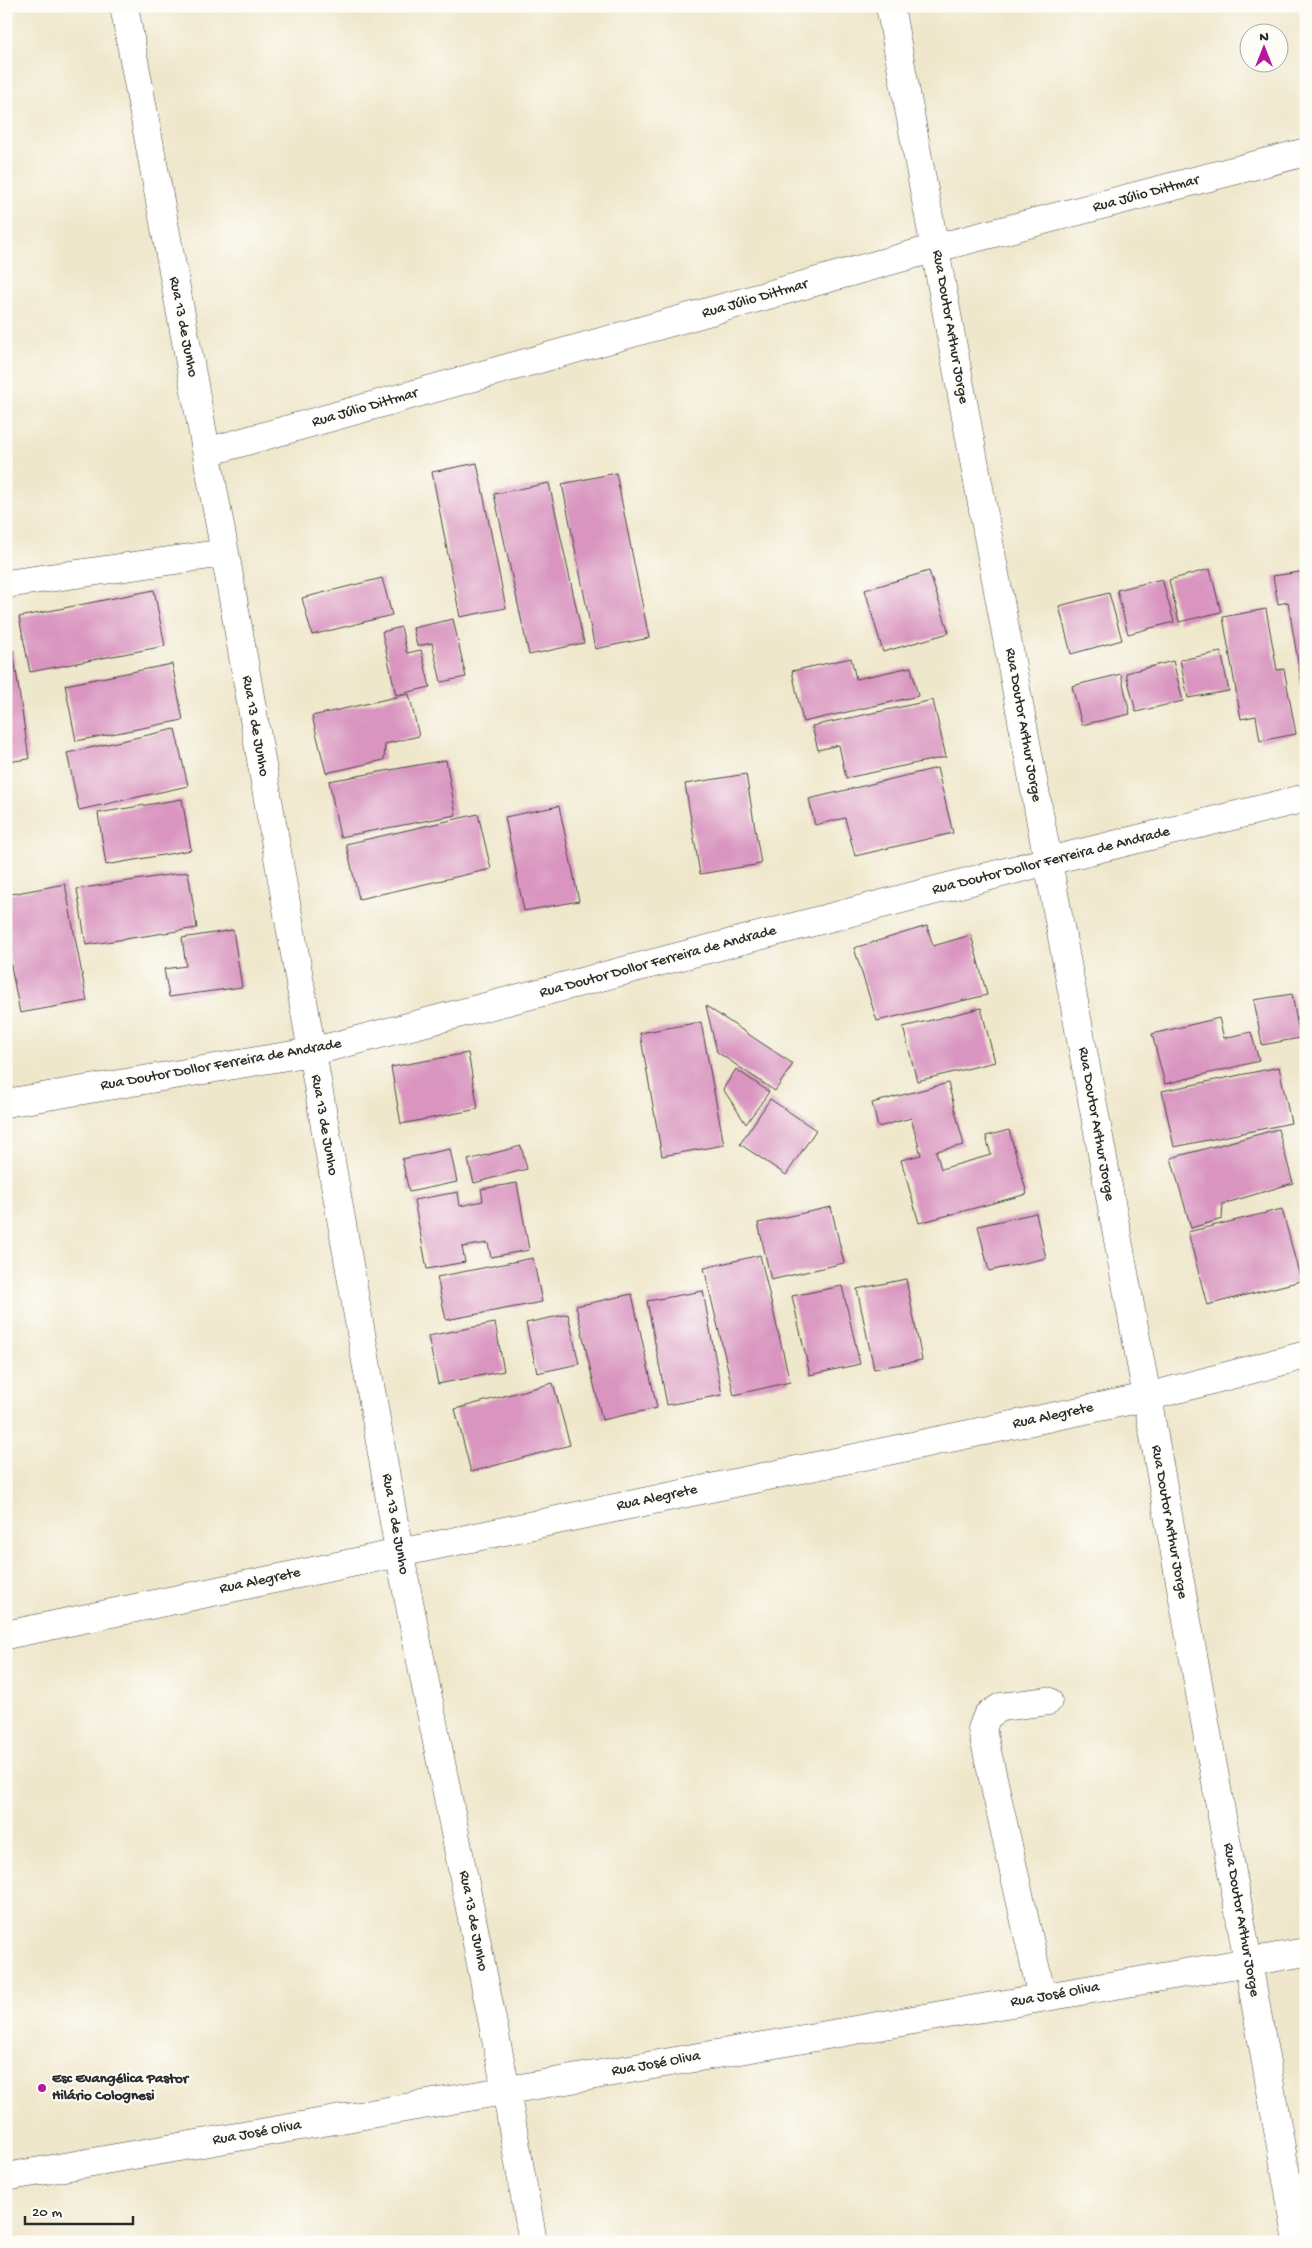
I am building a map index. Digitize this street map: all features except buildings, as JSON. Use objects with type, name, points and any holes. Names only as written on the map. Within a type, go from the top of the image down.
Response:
[{"type":"street","name":"Rua 13 de Junho","points":[[124,6],[225,553],[399,1551],[506,2090],[533,2242]]},
{"type":"street","name":"Rua Doutor Arthur Jorge","points":[[890,6],[1147,1396],[1298,2242]]},
{"type":"street","name":"Rua Júlio Dittmar","points":[[207,452],[936,248],[1306,152]]},
{"type":"street","points":[[6,584],[225,553]]},
{"type":"street","name":"Rua Doutor Dollor Ferreira de Andrade","points":[[6,1103],[311,1052],[1048,861],[1306,798]]},
{"type":"street","name":"Rua Alegrete","points":[[6,1635],[399,1551],[1147,1396],[1306,1355]]},
{"type":"street","points":[[1042,1998],[982,1729],[987,1716],[1001,1708],[1048,1701]]},
{"type":"street","name":"Rua José Oliva","points":[[6,2177],[1306,1952]]},
{"type":"place","name":"Esc Evangélica Pastor Hilário Colognesi","points":[[42,2088]]}]
